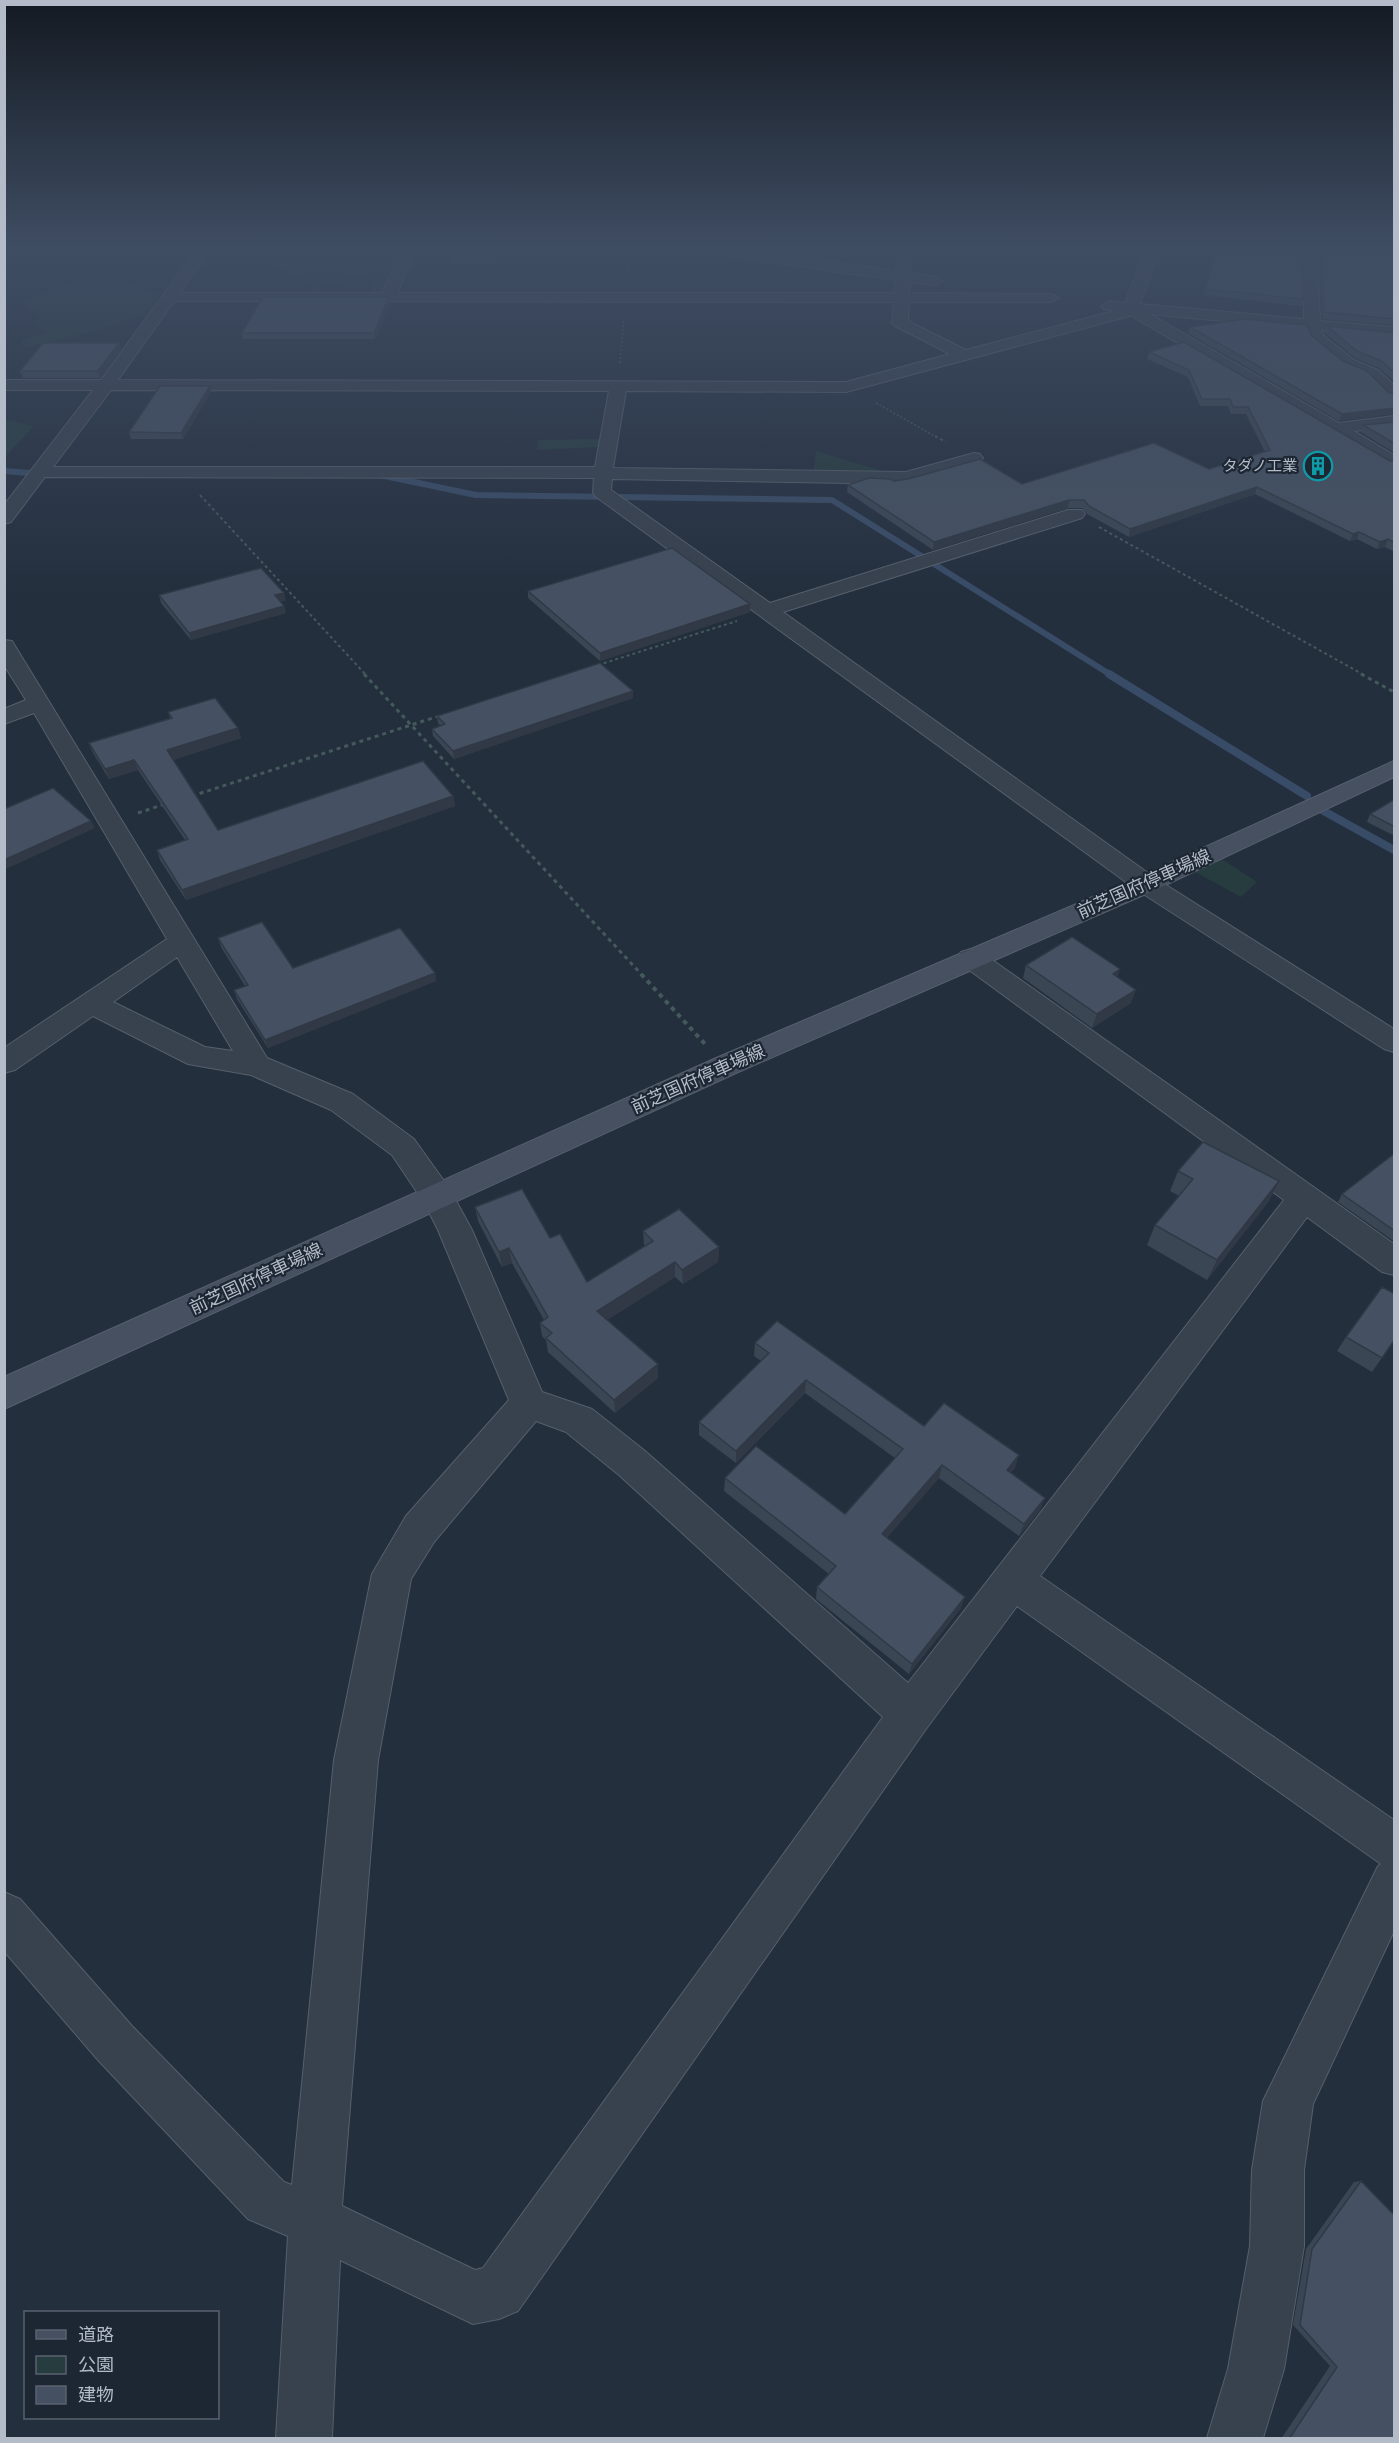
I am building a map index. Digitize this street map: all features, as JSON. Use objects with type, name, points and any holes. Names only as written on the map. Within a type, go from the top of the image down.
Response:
[{"type":"main road","name":"前芝国府停車場線","points":[[4,1394],[725,1066],[1146,884],[1395,768]]},
{"type":"street","points":[[4,518],[121,363]]},
{"type":"street","points":[[4,385],[846,387],[934,363]]},
{"type":"street","points":[[1223,363],[1395,462]]},
{"type":"street","points":[[1348,363],[1372,373],[1395,394]]},
{"type":"street","points":[[618,387],[603,473],[602,492],[1146,884],[1395,1042]]},
{"type":"street","points":[[1338,428],[1395,421]]},
{"type":"street","points":[[39,472],[603,473],[906,478],[974,458]]},
{"type":"street","points":[[766,611],[1075,514]]},
{"type":"street","points":[[4,646],[256,1065]]},
{"type":"street","points":[[4,717],[39,703]]},
{"type":"street","points":[[4,1063],[182,941]]},
{"type":"street","points":[[971,958],[1395,1262]]},
{"type":"street","points":[[92,1003],[199,1057],[256,1065],[342,1102],[403,1147],[438,1197],[455,1230],[529,1403],[579,1420],[632,1462],[911,1714]]},
{"type":"street","points":[[4,1915],[115,2043],[266,2201],[315,2220],[473,2297],[498,2292],[911,1714],[1304,1197]]},
{"type":"street","points":[[304,2439],[315,2220],[356,1760],[392,1574],[420,1529],[529,1403]]},
{"type":"street","points":[[1013,1580],[1395,1847]]},
{"type":"street","points":[[1235,2439],[1256,2369],[1277,2246],[1278,2170],[1288,2101],[1395,1882]]},
{"type":"path","points":[[618,387],[620,363]]},
{"type":"path","points":[[184,472],[183,477],[725,1066]]},
{"type":"path","points":[[1075,514],[1395,692]]},
{"type":"path","points":[[588,668],[766,611]]},
{"type":"path","points":[[188,797],[444,714]]},
{"type":"path","points":[[111,822],[166,804]]},
{"type":"green space","points":[[4,420],[34,426],[5,457]]},
{"type":"green space","points":[[600,439],[599,447],[537,450],[538,440]]},
{"type":"green space","points":[[816,451],[898,476],[813,475]]},
{"type":"green space","points":[[1222,859],[1257,882],[1241,897],[1195,872]]},
{"type":"building","points":[[27,363],[104,363],[98,371],[20,371]]},
{"type":"building","points":[[1173,363],[1220,363],[1390,461],[1395,461],[1395,543],[1388,539],[1380,542],[1359,532],[1353,534],[1257,487],[1130,529],[1089,506],[1084,500],[1069,500],[934,542],[848,485],[869,478],[894,481],[908,479],[980,459],[1022,484],[1154,443],[1209,469],[1270,450],[1248,407],[1233,407],[1230,399],[1202,399],[1189,370]]},
{"type":"building","points":[[1253,363],[1348,363],[1367,371],[1389,393],[1395,393],[1395,408],[1342,414]]},
{"type":"building","points":[[1383,363],[1395,363],[1395,373]]},
{"type":"building","points":[[160,386],[210,386],[181,433],[129,432]]},
{"type":"building","points":[[1395,422],[1395,444],[1363,425]]},
{"type":"building","points":[[672,548],[750,604],[600,653],[528,591]]},
{"type":"building","points":[[261,568],[284,593],[275,595],[284,606],[189,633],[159,595]]},
{"type":"building","points":[[600,663],[633,691],[453,751],[432,729],[445,724],[437,716]]},
{"type":"building","points":[[215,698],[238,728],[167,750],[218,830],[423,761],[453,796],[182,890],[157,850],[188,839],[134,760],[105,769],[89,743],[172,718],[168,712]]},
{"type":"building","points":[[53,788],[91,821],[4,860],[4,809]]},
{"type":"building","points":[[1395,799],[1395,827],[1370,814]]},
{"type":"building","points":[[262,922],[293,968],[400,928],[435,973],[265,1040],[234,990],[248,985],[218,938]]},
{"type":"building","points":[[1072,937],[1120,969],[1113,974],[1136,990],[1097,1014],[1026,965]]},
{"type":"building","points":[[1203,1142],[1279,1181],[1217,1260],[1155,1225],[1193,1179],[1178,1171]]},
{"type":"building","points":[[1395,1153],[1395,1231],[1342,1194]]},
{"type":"building","points":[[522,1189],[550,1238],[560,1234],[587,1282],[653,1241],[643,1231],[679,1209],[719,1247],[682,1270],[675,1262],[597,1311],[658,1364],[614,1400],[546,1338],[552,1333],[540,1323],[548,1317],[509,1248],[499,1252],[475,1207]]},
{"type":"building","points":[[1382,1287],[1395,1294],[1395,1339],[1382,1358],[1346,1337]]},
{"type":"building","points":[[777,1321],[924,1426],[944,1403],[1019,1455],[1007,1470],[1045,1498],[1024,1524],[942,1465],[882,1534],[965,1597],[912,1664],[817,1587],[836,1566],[725,1478],[756,1446],[845,1514],[903,1449],[806,1380],[736,1451],[699,1422],[769,1353],[755,1343]]},
{"type":"building","points":[[1361,2181],[1395,2216],[1395,2439],[1289,2439],[1337,2367],[1300,2325],[1312,2249]]},
{"type":"waterway","points":[[4,471],[43,474]]},
{"type":"waterway","points":[[380,475],[476,495],[832,500],[1111,675]]},
{"type":"waterway","points":[[1109,674],[1307,796]]},
{"type":"waterway","points":[[1320,809],[1394,850]]},
{"type":"place","name":"タダノ工業","points":[[1318,466]]}]
